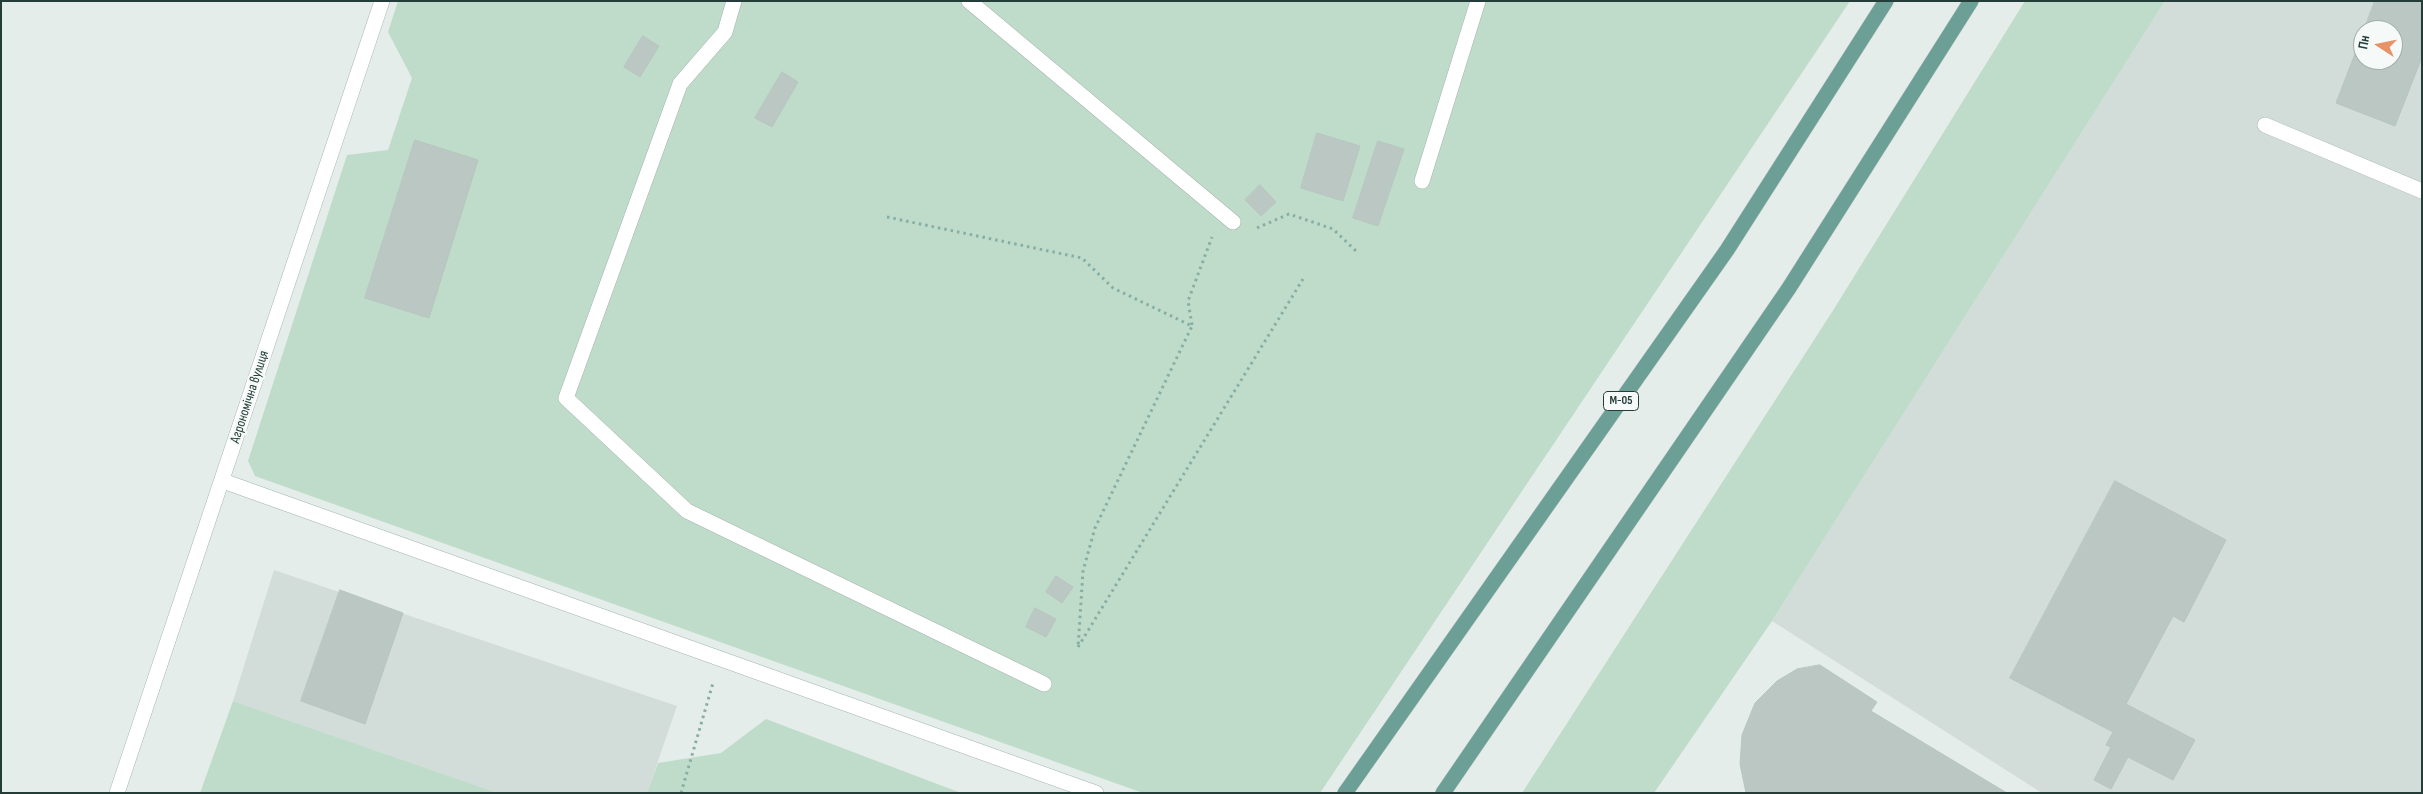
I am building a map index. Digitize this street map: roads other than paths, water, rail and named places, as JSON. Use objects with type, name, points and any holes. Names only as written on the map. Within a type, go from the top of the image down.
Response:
[{"type":"main road","name":"М-05","points":[[1345,793],[1727,250],[1886,1]]},
{"type":"main road","points":[[1442,793],[1789,288],[1971,1]]},
{"type":"street","name":"Агрономічна вулиця","points":[[117,793],[223,481],[382,1]]},
{"type":"street","points":[[734,1],[725,32],[680,84],[566,398],[687,511],[1044,684]]},
{"type":"street","points":[[969,1],[1228,218]]},
{"type":"street","points":[[1422,182],[1478,1]]},
{"type":"street","points":[[2265,125],[2422,191]]},
{"type":"street","points":[[223,481],[1096,793]]}]
